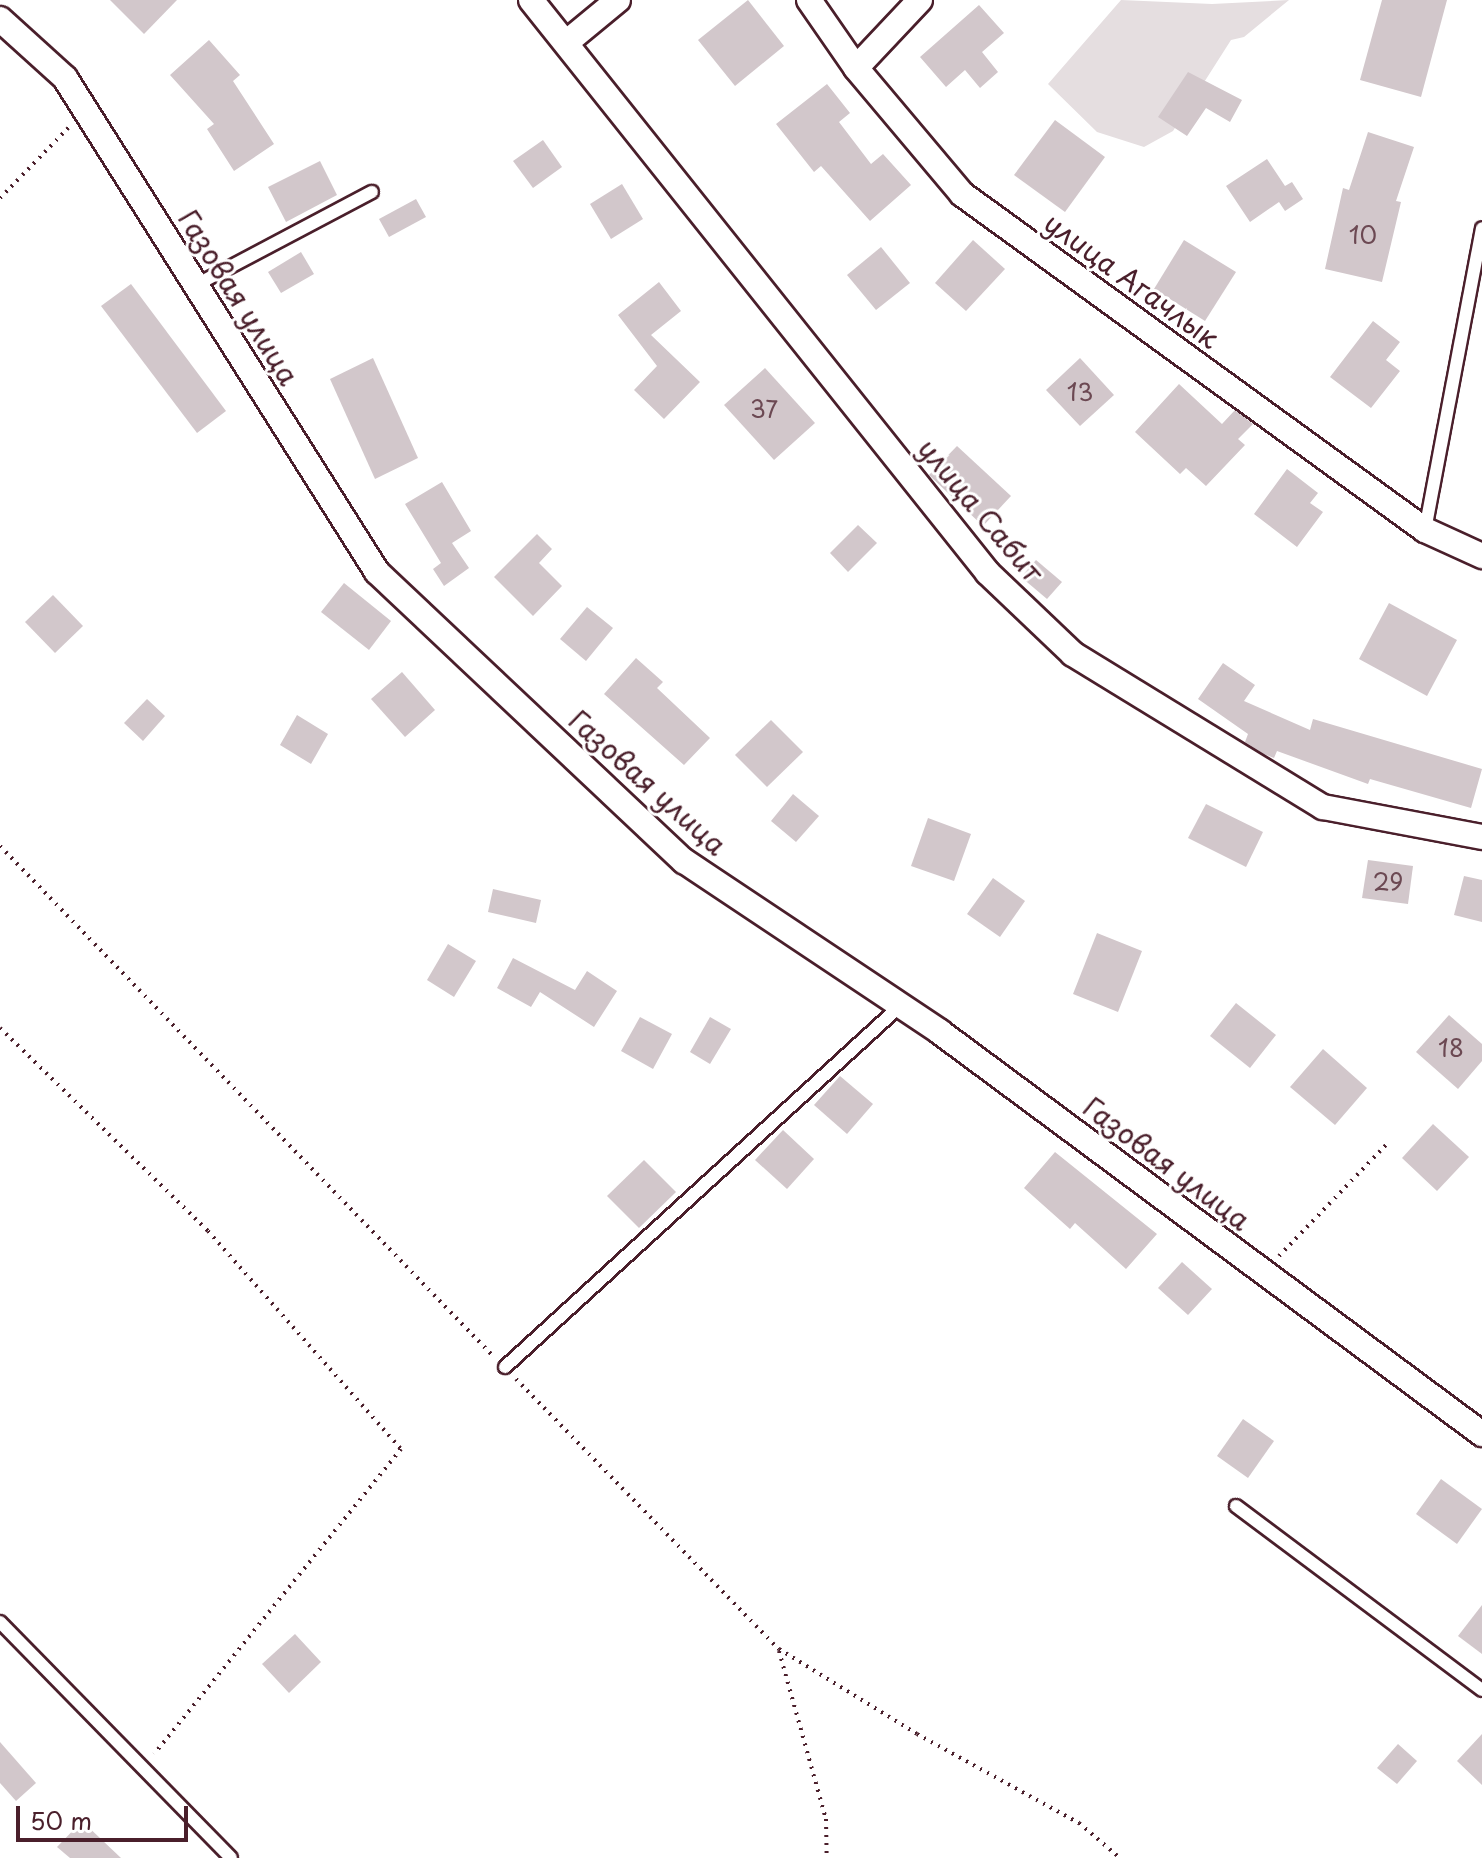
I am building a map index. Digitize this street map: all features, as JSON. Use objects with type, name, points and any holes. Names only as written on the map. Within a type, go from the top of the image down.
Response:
[{"type":"street","name":"улица Сабит","points":[[531,0],[988,573],[1073,654],[1323,807],[1482,837]]},
{"type":"street","points":[[567,42],[618,0]]},
{"type":"street","name":"улица Агачлык","points":[[809,0],[856,68],[962,194],[1425,530],[1482,556]]},
{"type":"street","points":[[856,68],[920,0]]},
{"type":"street","name":"Газовая улица","points":[[0,19],[65,78],[377,572],[684,861],[900,1006],[1482,1434]]},
{"type":"lane","points":[[196,285],[372,192]]},
{"type":"lane","points":[[1425,530],[1482,228]]},
{"type":"lane","points":[[505,1367],[900,1006]]},
{"type":"lane","points":[[1236,1506],[1482,1690]]},
{"type":"lane","points":[[0,1622],[231,1858]]},
{"type":"path","points":[[0,198],[85,110]]},
{"type":"path","points":[[0,846],[779,1649],[917,1734],[1079,1823],[1120,1858]]},
{"type":"path","points":[[0,1028],[208,1231],[401,1449],[143,1768]]},
{"type":"path","points":[[1264,1272],[1386,1145]]},
{"type":"path","points":[[779,1649],[826,1819],[827,1858]]},
{"type":"shaded area","points":[[1121,0],[1212,4],[1289,0],[1244,37],[1231,40],[1173,131],[1144,147],[1097,132],[1048,84]]},
{"type":"building","points":[[110,0],[177,0],[144,34]]},
{"type":"building","points":[[748,0],[784,46],[735,86],[698,40]]},
{"type":"building","points":[[1382,0],[1447,0],[1421,97],[1360,80]]},
{"type":"building","points":[[979,5],[1004,33],[982,52],[998,72],[980,88],[965,70],[946,87],[920,57]]},
{"type":"building","points":[[209,40],[240,75],[233,81],[274,144],[234,171],[207,129],[214,124],[170,75]]},
{"type":"building","points":[[1188,72],[1242,100],[1230,122],[1206,108],[1187,136],[1158,117]]},
{"type":"building","points":[[827,84],[850,113],[839,122],[871,164],[883,154],[911,185],[870,221],[821,166],[814,172],[776,124]]},
{"type":"building","points":[[1055,120],[1105,157],[1065,212],[1014,175]]},
{"type":"building","points":[[1368,132],[1414,147],[1396,201],[1401,202],[1382,282],[1325,269],[1343,188],[1349,190]]},
{"type":"building","points":[[543,140],[562,167],[533,188],[513,161]]},
{"type":"building","points":[[1267,159],[1285,186],[1292,182],[1303,199],[1285,211],[1279,202],[1250,222],[1226,186]]},
{"type":"building","points":[[320,161],[337,195],[286,222],[268,187]]},
{"type":"building","points":[[622,184],[643,219],[611,239],[590,204]]},
{"type":"building","points":[[416,199],[426,217],[389,237],[379,219]]},
{"type":"building","points":[[973,240],[1005,269],[966,311],[935,283]]},
{"type":"building","points":[[1184,240],[1236,272],[1205,321],[1154,289]]},
{"type":"building","points":[[881,247],[910,283],[876,310],[847,275]]},
{"type":"building","points":[[301,252],[314,274],[281,293],[268,272]]},
{"type":"building","points":[[659,282],[681,311],[651,335],[700,382],[664,419],[634,390],[657,366],[618,315]]},
{"type":"building","points":[[131,284],[226,411],[197,433],[101,306]]},
{"type":"building","points":[[1373,321],[1400,342],[1386,360],[1400,371],[1371,408],[1330,377]]},
{"type":"building","points":[[373,358],[418,458],[375,479],[330,379]]},
{"type":"building","points":[[1080,358],[1114,395],[1080,426],[1046,390]]},
{"type":"building","points":[[765,368],[815,423],[774,460],[724,405]]},
{"type":"building","points":[[1179,384],[1222,424],[1235,410],[1253,424],[1238,439],[1245,445],[1206,486],[1186,468],[1180,474],[1135,432]]},
{"type":"building","points":[[957,446],[1011,496],[983,526],[929,475]]},
{"type":"building","points":[[1287,469],[1318,493],[1310,503],[1323,512],[1297,547],[1254,514]]},
{"type":"building","points":[[442,482],[471,531],[452,543],[469,568],[444,586],[433,569],[441,563],[405,504]]},
{"type":"building","points":[[858,525],[877,543],[848,572],[830,553]]},
{"type":"building","points":[[537,534],[552,549],[539,563],[562,586],[533,616],[494,577]]},
{"type":"building","points":[[1036,560],[1062,582],[1047,599],[1021,577]]},
{"type":"building","points":[[344,583],[391,621],[369,650],[321,612]]},
{"type":"building","points":[[53,595],[83,626],[55,653],[25,622]]},
{"type":"building","points":[[1389,603],[1457,640],[1427,696],[1359,659]]},
{"type":"building","points":[[587,607],[613,628],[586,661],[560,639]]},
{"type":"building","points":[[636,658],[663,682],[657,688],[710,738],[684,765],[604,694]]},
{"type":"building","points":[[1223,663],[1255,685],[1244,701],[1310,730],[1313,719],[1482,769],[1471,808],[1370,779],[1368,784],[1277,751],[1274,758],[1264,754],[1245,742],[1248,734],[1198,699]]},
{"type":"building","points":[[402,672],[435,710],[405,737],[371,699]]},
{"type":"building","points":[[147,699],[165,716],[143,741],[124,723]]},
{"type":"building","points":[[297,715],[328,734],[311,764],[280,745]]},
{"type":"building","points":[[771,720],[803,752],[767,787],[735,755]]},
{"type":"building","points":[[793,794],[819,816],[796,842],[771,821]]},
{"type":"building","points":[[1206,804],[1263,832],[1246,867],[1188,838]]},
{"type":"building","points":[[928,818],[971,834],[954,881],[911,866]]},
{"type":"building","points":[[1368,860],[1413,866],[1408,904],[1362,898]]},
{"type":"building","points":[[1464,876],[1482,880],[1482,922],[1454,915]]},
{"type":"building","points":[[993,878],[1025,901],[1000,937],[967,914]]},
{"type":"building","points":[[493,889],[541,900],[536,923],[488,912]]},
{"type":"building","points":[[1097,933],[1142,951],[1118,1012],[1073,994]]},
{"type":"building","points":[[448,944],[476,961],[454,997],[427,980]]},
{"type":"building","points":[[513,958],[575,990],[587,971],[617,991],[594,1027],[540,992],[531,1007],[497,988]]},
{"type":"building","points":[[1236,1003],[1276,1035],[1250,1068],[1210,1036]]},
{"type":"building","points":[[1449,1015],[1482,1044],[1482,1061],[1458,1089],[1416,1052]]},
{"type":"building","points":[[640,1017],[672,1034],[653,1069],[621,1051]]},
{"type":"building","points":[[710,1017],[731,1029],[710,1064],[690,1052]]},
{"type":"building","points":[[1323,1049],[1367,1088],[1335,1125],[1290,1087]]},
{"type":"building","points":[[840,1076],[873,1104],[847,1134],[814,1105]]},
{"type":"building","points":[[1433,1124],[1469,1157],[1437,1191],[1402,1158]]},
{"type":"building","points":[[783,1130],[814,1159],[787,1189],[755,1160]]},
{"type":"building","points":[[1055,1152],[1157,1234],[1126,1269],[1075,1223],[1070,1229],[1024,1188]]},
{"type":"building","points":[[644,1160],[676,1192],[639,1228],[607,1196]]},
{"type":"building","points":[[1182,1262],[1212,1289],[1188,1315],[1158,1288]]},
{"type":"building","points":[[1243,1419],[1274,1441],[1248,1478],[1217,1456]]},
{"type":"building","points":[[1441,1479],[1482,1509],[1457,1544],[1416,1514]]},
{"type":"building","points":[[1482,1605],[1482,1654],[1458,1636]]},
{"type":"building","points":[[295,1634],[321,1662],[289,1693],[262,1664]]},
{"type":"building","points":[[1482,1734],[1482,1785],[1457,1761]]},
{"type":"building","points":[[0,1742],[36,1783],[16,1801],[0,1783]]},
{"type":"building","points":[[1398,1744],[1417,1761],[1397,1784],[1377,1768]]},
{"type":"building","points":[[82,1821],[121,1858],[70,1858],[57,1847]]}]
